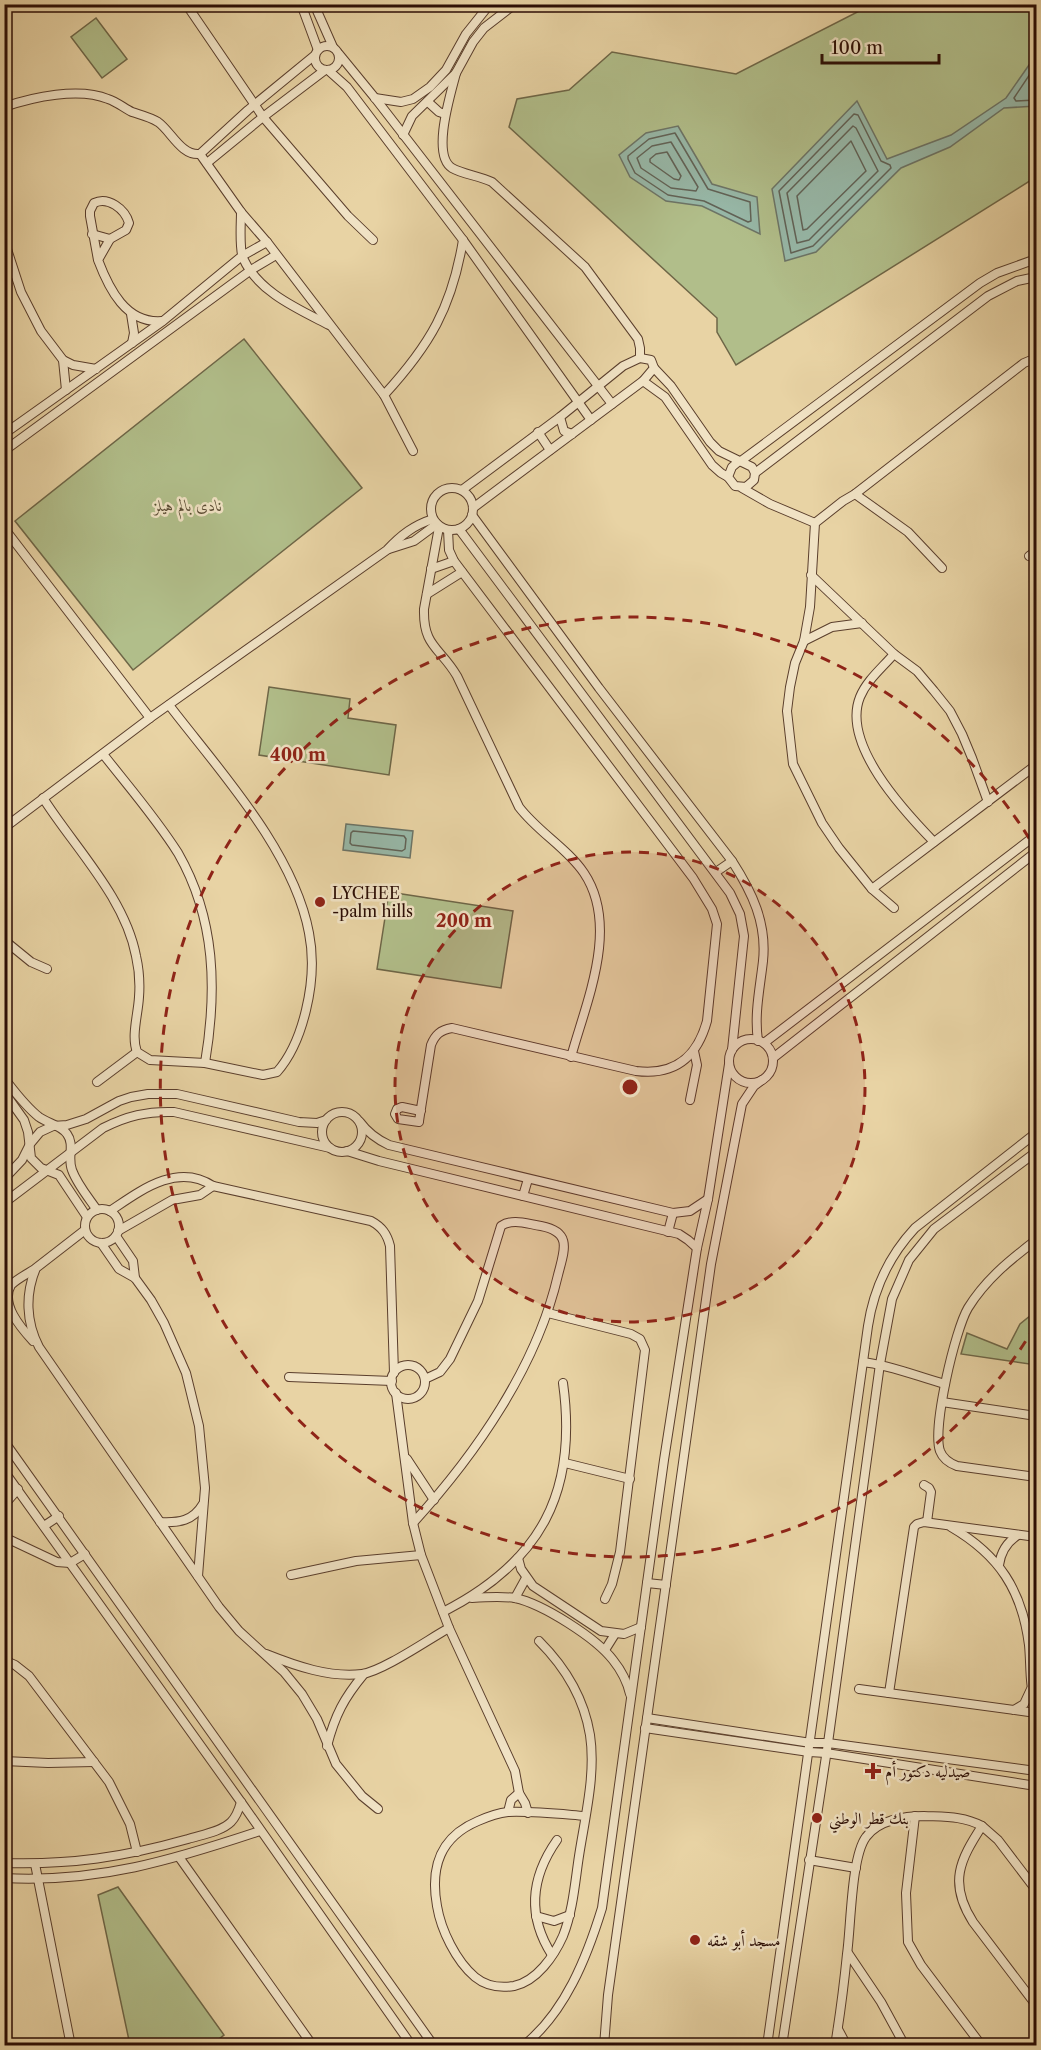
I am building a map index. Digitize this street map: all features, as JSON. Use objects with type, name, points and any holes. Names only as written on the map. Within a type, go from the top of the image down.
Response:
[{"type":"street","points":[[186,4],[263,117],[348,216],[374,240]]},
{"type":"street","points":[[301,4],[316,52],[317,65],[327,70],[347,87],[463,240],[591,420]]},
{"type":"street","points":[[314,4],[336,51],[612,404]]},
{"type":"street","points":[[375,98],[401,102],[413,99],[430,87],[446,70],[466,34],[490,4]]},
{"type":"street","points":[[515,4],[484,28],[463,57],[456,73],[445,114],[443,151],[446,162],[449,166],[492,182],[585,267],[638,339],[640,358]]},
{"type":"street","points":[[4,107],[43,96],[82,93],[96,95],[110,99],[157,122],[187,151],[195,155],[200,154],[324,46],[336,51]]},
{"type":"street","points":[[207,163],[263,117],[337,65],[336,51]]},
{"type":"street","points":[[403,135],[412,116],[456,73]]},
{"type":"street","points":[[428,102],[439,112],[445,114]]},
{"type":"street","points":[[200,154],[241,212],[267,242],[384,395],[413,451]]},
{"type":"street","points":[[98,260],[110,239],[126,230],[129,223],[120,209],[110,202],[99,201],[92,206],[90,211],[92,234],[98,260],[105,280],[131,314],[146,321],[163,321]]},
{"type":"street","points":[[241,212],[242,256],[251,270],[269,290],[299,310],[330,326]]},
{"type":"street","points":[[92,234],[110,239]]},
{"type":"street","points":[[4,240],[21,292],[41,331],[63,360],[66,390]]},
{"type":"street","points":[[384,395],[409,368],[446,306],[457,273],[463,240]]},
{"type":"street","points":[[4,434],[163,321],[242,256],[267,242]]},
{"type":"street","points":[[4,451],[251,270],[276,255]]},
{"type":"street","points":[[728,477],[732,467],[980,283],[1005,269],[1036,259]]},
{"type":"street","points":[[742,488],[752,483],[755,473],[988,296],[1017,281],[1036,278]]},
{"type":"street","points":[[131,314],[134,333],[132,343]]},
{"type":"street","points":[[462,490],[560,417],[598,385],[628,363],[640,358],[651,360],[654,368],[671,386],[710,442],[719,451],[750,465],[755,473]]},
{"type":"street","points":[[894,908],[873,889],[839,848],[822,823],[794,764],[788,703],[795,663],[804,641],[810,607],[815,523],[1024,363],[1036,358]]},
{"type":"street","points":[[63,360],[84,368],[96,369]]},
{"type":"street","points":[[4,828],[150,718],[387,550],[400,536],[412,528],[436,523],[448,530],[459,530],[465,526],[473,512],[550,450],[643,381],[654,368]]},
{"type":"street","points":[[643,381],[665,397],[712,465],[728,477],[735,486],[815,523]]},
{"type":"street","points":[[560,417],[564,431],[572,434]]},
{"type":"street","points":[[538,432],[550,450]]},
{"type":"street","points":[[570,1057],[599,954],[601,936],[595,900],[584,874],[567,854],[529,820],[519,807],[457,676],[430,643],[423,620],[436,523],[430,509],[435,496],[447,488],[462,490],[469,497],[473,512],[600,690],[732,861],[753,897],[762,927],[763,959],[756,1013],[761,1042],[771,1052],[771,1071],[754,1086],[742,1104],[713,1253],[608,1995],[604,2046]]},
{"type":"street","points":[[855,494],[908,532],[942,568]]},
{"type":"street","points":[[387,550],[414,541],[436,523]]},
{"type":"street","points":[[4,528],[150,718]]},
{"type":"street","points":[[421,1111],[430,1046],[433,1039],[444,1029],[452,1028],[570,1057],[647,1072],[679,1064],[694,1051],[700,1042],[706,1021],[717,939],[717,924],[712,909],[693,879],[454,561],[449,550],[448,530]]},
{"type":"street","points":[[459,530],[716,872],[730,892],[740,914],[744,936],[732,1050],[708,1199],[697,1248],[602,1908],[588,1950],[562,1999],[549,2020],[523,2046]]},
{"type":"street","points":[[430,569],[454,561]]},
{"type":"street","points":[[427,594],[462,572]]},
{"type":"street","points":[[811,575],[894,654],[917,671],[950,711],[972,758],[988,802]]},
{"type":"street","points":[[804,641],[832,627],[862,623]]},
{"type":"street","points":[[894,654],[866,685],[859,700],[856,716],[858,732],[879,774],[901,805],[934,842]]},
{"type":"street","points":[[43,798],[107,889],[129,930],[138,966],[140,994],[134,1037],[137,1052],[150,1060],[205,1063],[263,1075],[273,1074],[280,1068],[291,1051],[303,1024],[310,992],[312,963],[310,934],[302,904],[274,847],[238,795],[169,705]]},
{"type":"street","points":[[103,754],[157,823],[178,854],[201,904],[213,976],[211,1029],[205,1063]]},
{"type":"street","points":[[873,889],[1036,765]]},
{"type":"street","points":[[732,1050],[746,1040],[761,1042],[1036,835]]},
{"type":"street","points":[[772,1058],[1036,852]]},
{"type":"street","points":[[716,872],[732,861]]},
{"type":"street","points":[[4,940],[24,957],[47,969]]},
{"type":"street","points":[[690,1100],[696,1065],[694,1051]]},
{"type":"street","points":[[97,1082],[137,1052]]},
{"type":"street","points":[[729,1064],[734,1075],[739,1079],[750,1083],[762,1080]]},
{"type":"street","points":[[4,1078],[26,1105],[68,1135],[71,1141],[72,1172],[97,1210]]},
{"type":"street","points":[[4,1092],[24,1120],[30,1144],[29,1151],[35,1164],[59,1175],[87,1217],[85,1230],[89,1238],[101,1244],[119,1269],[135,1278]]},
{"type":"street","points":[[4,1179],[22,1160],[30,1144],[40,1132],[53,1126],[76,1123],[131,1097],[163,1093],[192,1097],[299,1122],[317,1123],[341,1112],[352,1114],[372,1136],[389,1145],[673,1214],[690,1211],[708,1199]]},
{"type":"street","points":[[4,1203],[103,1128],[137,1114],[174,1112],[347,1151],[668,1232],[688,1239],[697,1248]]},
{"type":"street","points":[[326,1120],[322,1132],[330,1148]]},
{"type":"street","points":[[347,1151],[358,1144],[361,1139],[360,1122]]},
{"type":"street","points":[[766,2046],[874,1295],[886,1266],[904,1239],[931,1213],[1036,1133]]},
{"type":"street","points":[[782,2046],[828,1743],[880,1364],[892,1299],[902,1272],[918,1248],[944,1221],[1036,1152]]},
{"type":"street","points":[[110,1211],[149,1185],[164,1179],[181,1177],[198,1179],[213,1186],[370,1221],[384,1231],[390,1246],[393,1377],[413,1523],[421,1555],[449,1628],[515,1771],[519,1793],[528,1813]]},
{"type":"street","points":[[523,1196],[528,1179]]},
{"type":"street","points":[[101,1244],[109,1242],[117,1234],[172,1200],[200,1195],[213,1186]]},
{"type":"street","points":[[75,1198],[85,1191]]},
{"type":"street","points":[[87,1217],[97,1210],[104,1209],[110,1211],[118,1220],[117,1234],[133,1262],[135,1278],[164,1323],[186,1373],[199,1426],[203,1459],[204,1503],[198,1576]]},
{"type":"street","points":[[668,1232],[673,1214]]},
{"type":"street","points":[[413,1523],[467,1458],[500,1409],[542,1329],[565,1246],[564,1240],[555,1230],[513,1222],[507,1222],[501,1227],[478,1301],[450,1359],[440,1372],[425,1379]]},
{"type":"street","points":[[85,1230],[11,1285],[5,1299],[9,1313],[39,1347],[219,1607],[262,1653],[284,1672],[302,1694],[336,1764],[348,1781],[378,1809]]},
{"type":"street","points":[[1036,1240],[996,1272],[968,1308],[961,1321],[945,1384],[939,1442],[942,1455],[957,1466],[1036,1477]]},
{"type":"street","points":[[36,1268],[31,1283],[28,1318],[39,1347]]},
{"type":"street","points":[[548,1314],[631,1334],[640,1339],[643,1344],[644,1355],[630,1479],[618,1560],[605,1599]]},
{"type":"street","points":[[863,1362],[880,1364],[945,1384]]},
{"type":"street","points":[[393,1377],[401,1366],[409,1365],[421,1371],[425,1379],[422,1392],[414,1398],[405,1398],[396,1394]]},
{"type":"street","points":[[289,1377],[393,1377]]},
{"type":"street","points":[[443,1612],[471,1598],[496,1580],[538,1533],[554,1505],[565,1463],[567,1423],[563,1383]]},
{"type":"street","points":[[942,1402],[1036,1416]]},
{"type":"street","points":[[4,1441],[434,2046]]},
{"type":"street","points":[[404,1455],[434,1500]]},
{"type":"street","points":[[565,1463],[630,1479]]},
{"type":"street","points":[[4,1471],[412,2046]]},
{"type":"street","points":[[924,1485],[931,1492],[927,1522]]},
{"type":"street","points":[[4,1505],[18,1489]]},
{"type":"street","points":[[160,1522],[186,1520],[200,1510],[204,1503]]},
{"type":"street","points":[[44,1526],[58,1516]]},
{"type":"street","points":[[889,1693],[914,1527],[920,1522],[927,1522],[1036,1537]]},
{"type":"street","points":[[948,1525],[976,1543],[999,1565],[1013,1590],[1029,1644],[1032,1688],[1036,1704]]},
{"type":"street","points":[[999,1565],[1007,1544],[1018,1535]]},
{"type":"street","points":[[4,1537],[51,1560],[70,1563],[85,1554]]},
{"type":"street","points":[[291,1575],[356,1561],[421,1555]]},
{"type":"street","points":[[518,1558],[526,1578],[533,1586],[595,1627],[615,1634],[624,1634],[641,1627]]},
{"type":"street","points":[[515,1598],[526,1578]]},
{"type":"street","points":[[647,1583],[666,1586]]},
{"type":"street","points":[[471,1598],[515,1598],[542,1608],[605,1650],[622,1672],[631,1698]]},
{"type":"street","points":[[577,1630],[584,1620]]},
{"type":"street","points":[[587,1637],[595,1627]]},
{"type":"street","points":[[327,1746],[334,1719],[346,1695],[364,1674],[393,1661],[449,1628]]},
{"type":"street","points":[[605,1650],[615,1634]]},
{"type":"street","points":[[539,1641],[552,1653],[568,1675],[580,1699],[590,1734],[592,1770],[570,1915],[552,1955],[534,1976],[521,1984],[505,1987],[490,1985],[476,1977],[459,1958],[439,1915],[435,1894],[436,1873],[441,1852],[450,1838],[462,1828],[488,1816],[507,1812],[585,1816]]},
{"type":"street","points":[[262,1653],[322,1672],[364,1674]]},
{"type":"street","points":[[4,1660],[29,1676],[109,1782],[121,1804],[137,1852]]},
{"type":"street","points":[[1014,1710],[1028,1699],[1032,1688]]},
{"type":"street","points":[[859,1689],[1036,1713]]},
{"type":"street","points":[[647,1718],[811,1743],[828,1743],[1036,1771]]},
{"type":"street","points":[[645,1728],[826,1753],[1036,1786]]},
{"type":"street","points":[[4,1761],[94,1762]]},
{"type":"street","points":[[507,1812],[511,1800],[519,1793]]},
{"type":"street","points":[[4,1863],[72,1863],[137,1852],[201,1835],[231,1822],[241,1802]]},
{"type":"street","points":[[915,1816],[906,1885],[908,1942],[921,1965],[982,2046]]},
{"type":"street","points":[[835,2046],[848,1953],[856,1868],[864,1839],[870,1832],[897,1818],[915,1816],[965,1818],[982,1826],[998,1840],[1036,1890]]},
{"type":"street","points":[[982,1826],[963,1856],[959,1882],[961,1895],[966,1911],[973,1922],[1036,2005]]},
{"type":"street","points":[[4,1878],[37,1880],[113,1873],[207,1849],[260,1831]]},
{"type":"street","points":[[201,1835],[207,1849]]},
{"type":"street","points":[[552,1955],[543,1941],[536,1916],[535,1900],[538,1876],[557,1840]]},
{"type":"street","points":[[179,1857],[313,2046]]},
{"type":"street","points":[[809,1860],[856,1868]]},
{"type":"street","points":[[35,1864],[71,2046]]},
{"type":"street","points":[[536,1916],[554,1921],[570,1915]]},
{"type":"street","points":[[780,1953],[796,1953]]},
{"type":"street","points":[[848,1953],[881,2002],[905,2046]]},
{"type":"street","points":[[838,2028],[847,2046]]},
{"type":"green space","points":[[871,5],[1036,5],[1036,177],[736,365],[717,332],[717,318],[509,127],[517,99],[569,90],[612,52],[736,74]]},
{"type":"green space","points":[[96,18],[127,59],[102,78],[71,37]]},
{"type":"green space","name":"نادى بالم هيلز","points":[[244,339],[362,488],[133,670],[15,521]]},
{"type":"green space","points":[[269,687],[350,699],[348,718],[396,725],[389,775],[259,755]]},
{"type":"green space","points":[[389,892],[513,911],[501,988],[377,969]]},
{"type":"green space","points":[[1036,1311],[1036,1365],[961,1354],[967,1333],[1007,1349],[1020,1324]]},
{"type":"green space","points":[[118,1887],[224,2035],[211,2045],[130,2045],[98,1895]]},
{"type":"water","points":[[1036,55],[1036,106],[1004,108],[950,147],[901,168],[816,252],[785,261],[772,189],[857,101],[887,159],[951,135],[1006,98]]},
{"type":"water","points":[[678,126],[712,184],[757,197],[760,234],[702,206],[666,201],[630,177],[619,155],[646,133]]},
{"type":"water","points":[[346,824],[413,831],[410,858],[343,850]]},
{"type":"place","name":"LYCHEE -palm hills","points":[[320,902]]},
{"type":"place","name":"صيدليه دكتور أم","points":[[873,1771]]},
{"type":"place","name":"بنك قطر الوطني","points":[[817,1818]]},
{"type":"place","name":"مسجد أبو شقه","points":[[695,1940]]}]
